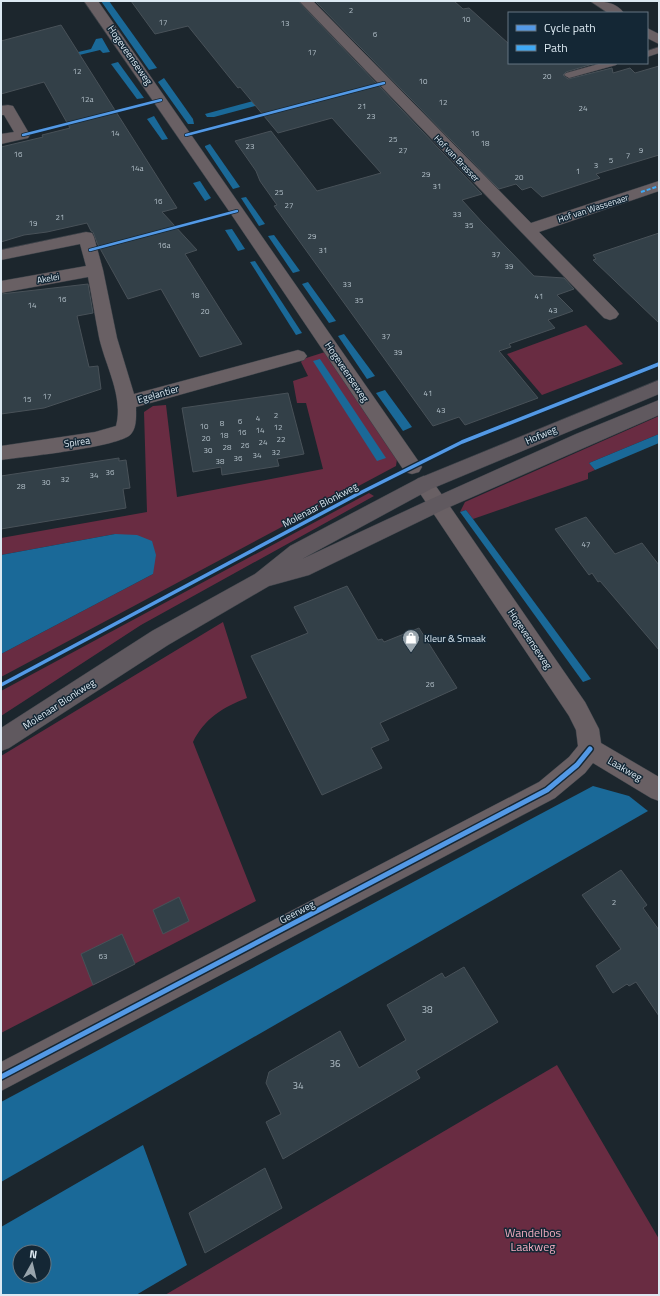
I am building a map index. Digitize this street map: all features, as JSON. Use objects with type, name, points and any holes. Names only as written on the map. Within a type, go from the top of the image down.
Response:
[{"type":"main road","name":"Hofweg","points":[[418,476],[659,387]]},
{"type":"main road","name":"Hofweg","points":[[438,504],[583,439],[659,407]]},
{"type":"main road","name":"Molenaar Blonkweg","points":[[1,741],[160,638],[262,580],[297,552],[418,476]]},
{"type":"main road","name":"Molenaar Blonkweg","points":[[262,580],[302,570],[438,504]]},
{"type":"street","name":"Hogeveenseweg","points":[[92,1],[233,204],[577,709],[587,729],[590,749]]},
{"type":"street","name":"Hof van Brasser","points":[[306,1],[610,314]]},
{"type":"street","points":[[597,1],[615,12]]},
{"type":"street","points":[[648,33],[659,40]]},
{"type":"street","points":[[1,96],[5,110],[22,135],[1,139]]},
{"type":"street","name":"Hof van Wassenaer","points":[[528,230],[659,186]]},
{"type":"street","name":"Egelantier","points":[[1,255],[86,237],[95,270],[108,338],[127,403],[298,356]]},
{"type":"street","name":"Akelei","points":[[1,287],[95,270]]},
{"type":"street","name":"Spirea","points":[[1,453],[95,439],[118,434],[124,430],[126,424],[127,403]]},
{"type":"street","name":"Laakweg","points":[[590,749],[659,790]]},
{"type":"street","name":"Geerweg","points":[[1,1076],[547,790],[577,766],[590,749]]},
{"type":"lane","points":[[648,54],[659,50]]},
{"type":"lane","points":[[569,75],[609,64]]},
{"type":"green space","points":[[586,325],[623,364],[542,395],[507,354]]},
{"type":"green space","points":[[325,352],[397,459],[396,466],[1,677],[1,654],[153,574],[115,534],[1,555],[1,538],[147,512],[144,412],[153,406],[166,405],[177,497],[323,469],[306,403],[297,403],[293,381],[308,376],[301,362],[303,359]]},
{"type":"green space","points":[[659,416],[659,434],[589,463],[595,470],[588,473],[588,479],[473,519],[466,510],[460,512],[465,502]]},
{"type":"green space","points":[[369,493],[374,496],[141,625],[1,716],[1,691]]},
{"type":"green space","points":[[223,622],[247,698],[230,705],[215,715],[197,734],[193,742],[256,901],[1,1033],[1,756]]},
{"type":"green space","name":"Wandelbos Laakweg","points":[[557,1065],[659,1239],[659,1295],[165,1295]]},
{"type":"water","points":[[101,1],[109,1],[157,68],[149,70]]},
{"type":"water","points":[[102,38],[110,52],[103,53],[100,50],[1,74],[1,70],[91,49],[96,39]]},
{"type":"water","points":[[118,62],[144,98],[137,99],[111,64]]},
{"type":"water","points":[[164,78],[193,119],[194,124],[188,124],[158,82]]},
{"type":"water","points":[[276,95],[278,100],[214,117],[207,117],[205,114]]},
{"type":"water","points":[[154,116],[168,139],[162,140],[147,119]]},
{"type":"water","points":[[210,144],[240,187],[233,189],[205,147]]},
{"type":"water","points":[[200,181],[211,198],[205,201],[193,183]]},
{"type":"water","points":[[246,197],[265,224],[259,226],[241,198]]},
{"type":"water","points":[[232,229],[245,249],[238,251],[225,230]]},
{"type":"water","points":[[274,235],[300,271],[293,273],[268,236]]},
{"type":"water","points":[[255,261],[302,333],[296,335],[250,262]]},
{"type":"water","points":[[308,282],[336,321],[329,323],[302,284]]},
{"type":"water","points":[[344,334],[375,376],[367,379],[338,336]]},
{"type":"water","points":[[320,359],[386,458],[377,461],[313,361]]},
{"type":"water","points":[[385,390],[412,427],[403,431],[376,393]]},
{"type":"water","points":[[659,434],[659,443],[595,470],[589,463]]},
{"type":"water","points":[[466,510],[591,679],[583,682],[460,512]]},
{"type":"water","points":[[115,534],[137,535],[152,541],[156,555],[153,574],[1,654],[1,555]]},
{"type":"water","points":[[593,786],[629,796],[648,811],[1,1182],[1,1102]]},
{"type":"water","points":[[143,1145],[187,1265],[136,1295],[1,1295],[1,1227]]},
{"type":"building","points":[[131,1],[298,1],[482,194],[462,200],[482,222],[534,276],[564,278],[574,289],[557,295],[573,311],[548,320],[555,328],[509,344],[511,347],[499,351],[538,398],[465,425],[459,417],[433,426],[274,206],[277,205],[235,141],[271,131],[317,191],[381,173],[332,118],[278,133],[240,87],[238,88],[188,26],[155,34]]},
{"type":"building","points":[[315,1],[454,1],[463,9],[469,8],[508,43],[508,64],[593,64],[566,72],[563,75],[568,79],[612,68],[613,73],[630,68],[635,73],[659,66],[659,155],[596,174],[600,178],[542,197],[531,187],[522,190],[516,184],[499,189]]},
{"type":"building","points":[[61,25],[177,208],[162,212],[197,250],[185,254],[242,344],[200,357],[161,289],[128,299],[87,223],[47,232],[24,235],[1,242],[1,147],[43,137],[42,135],[70,128],[44,82],[1,94],[1,41]]},
{"type":"building","points":[[659,233],[659,323],[593,260],[596,259],[593,255]]},
{"type":"building","points":[[88,284],[93,313],[77,316],[89,367],[98,366],[101,389],[44,408],[1,414],[1,294]]},
{"type":"building","points":[[288,393],[304,454],[277,459],[279,466],[222,475],[221,467],[193,472],[182,408]]},
{"type":"building","points":[[119,458],[119,461],[126,460],[130,488],[123,489],[126,508],[1,529],[1,476]]},
{"type":"building","points":[[586,517],[615,554],[642,543],[659,565],[659,650],[600,581],[598,582],[592,573],[589,575],[555,529]]},
{"type":"building","points":[[347,586],[378,640],[382,639],[384,642],[419,628],[457,688],[380,723],[389,740],[371,748],[382,768],[322,795],[251,656],[308,633],[294,607]]},
{"type":"building","points":[[621,870],[647,905],[643,908],[659,930],[659,1016],[636,982],[629,986],[627,984],[613,993],[596,966],[621,949],[582,895]]},
{"type":"building","points":[[179,897],[189,921],[163,934],[153,910]]},
{"type":"building","points":[[122,934],[135,964],[93,985],[81,954]]},
{"type":"building","points":[[464,967],[498,1022],[416,1071],[420,1078],[283,1159],[266,1122],[281,1114],[266,1083],[269,1072],[340,1031],[359,1068],[406,1040],[387,1005],[442,973],[445,978]]},
{"type":"building","points":[[265,1168],[282,1208],[205,1253],[189,1213]]},
{"type":"marked path","points":[[641,192],[659,186]]},
{"type":"cycle path","points":[[186,135],[384,83]]},
{"type":"cycle path","points":[[23,135],[161,100]]},
{"type":"cycle path","points":[[90,250],[237,211]]},
{"type":"cycle path","points":[[1,685],[356,495],[462,442],[659,364]]},
{"type":"cycle path","points":[[1,1077],[547,790],[577,765],[590,749]]},
{"type":"place","name":"Kleur & Smaak","points":[[411,653]]}]
